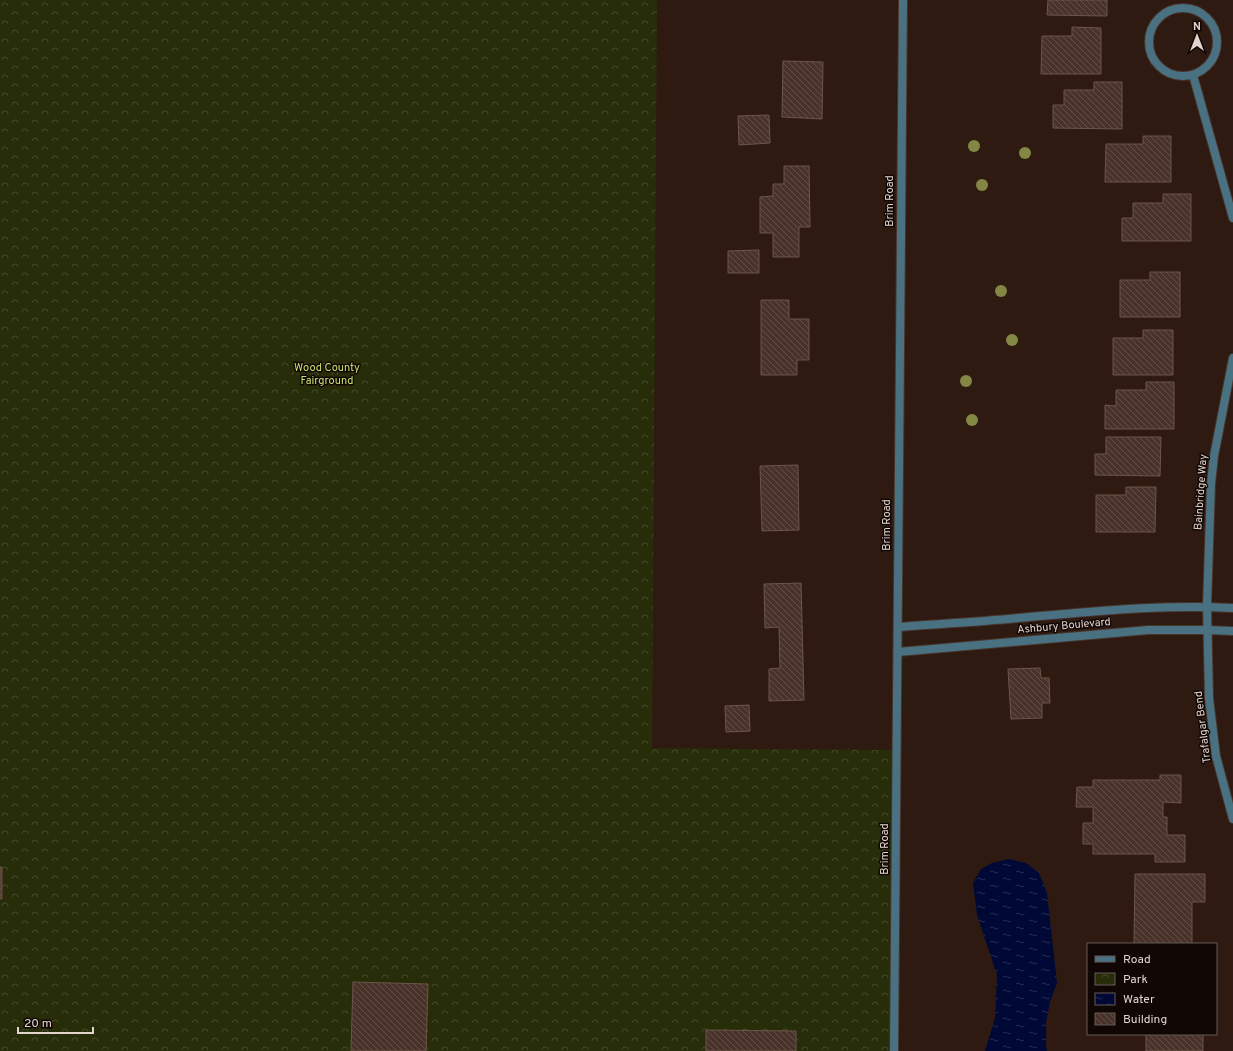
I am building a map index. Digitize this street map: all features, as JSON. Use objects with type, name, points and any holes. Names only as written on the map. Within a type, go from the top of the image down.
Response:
[{"type":"street","name":"Brim Road","points":[[894,1051],[903,0]]},
{"type":"street","points":[[1181,8],[1202,14],[1210,22],[1215,31],[1217,42],[1215,53],[1210,62],[1202,70],[1193,75],[1181,76],[1170,73],[1160,67],[1153,58],[1149,48],[1153,26],[1160,16],[1181,8]]},
{"type":"street","points":[[1193,75],[1233,218]]},
{"type":"street","name":"Bainbridge Way","points":[[1207,630],[1211,484],[1214,456],[1233,358]]},
{"type":"street","name":"Ashbury Boulevard","points":[[898,627],[988,621],[1126,608],[1207,606],[1233,608]]},
{"type":"street","name":"Ashbury Boulevard","points":[[898,652],[1148,630],[1233,631]]},
{"type":"street","name":"Trafalgar Bend","points":[[1207,630],[1209,698],[1216,756],[1233,819]]},
{"type":"green space","name":"Wood County Fairground","points":[[0,0],[657,0],[652,748],[897,750],[894,1051],[0,1051]]},
{"type":"water","points":[[1009,859],[1026,863],[1039,873],[1047,893],[1057,983],[1050,1002],[1046,1023],[1047,1051],[985,1051],[995,1018],[997,975],[977,915],[973,883],[981,869],[992,863]]},
{"type":"building","points":[[1048,0],[1107,0],[1107,16],[1047,15]]},
{"type":"building","points":[[1072,27],[1101,28],[1101,74],[1041,74],[1042,36],[1072,36]]},
{"type":"building","points":[[783,61],[823,62],[822,119],[782,117]]},
{"type":"building","points":[[1094,82],[1122,82],[1122,129],[1053,128],[1053,105],[1064,105],[1064,90],[1094,90]]},
{"type":"building","points":[[769,115],[770,143],[739,145],[738,116]]},
{"type":"building","points":[[1143,136],[1171,136],[1171,182],[1105,182],[1106,144],[1143,144]]},
{"type":"building","points":[[784,166],[809,166],[810,227],[799,227],[799,257],[773,257],[773,233],[760,233],[760,197],[773,196],[773,184],[784,184]]},
{"type":"building","points":[[1163,194],[1191,194],[1191,241],[1122,241],[1122,218],[1133,218],[1133,203],[1163,203]]},
{"type":"building","points":[[759,250],[759,273],[728,273],[728,251]]},
{"type":"building","points":[[1150,272],[1180,272],[1180,317],[1120,317],[1120,280],[1150,280]]},
{"type":"building","points":[[761,300],[789,300],[789,319],[809,319],[809,360],[797,360],[797,375],[761,375]]},
{"type":"building","points":[[1143,330],[1173,330],[1173,375],[1113,375],[1113,338],[1143,338]]},
{"type":"building","points":[[1146,382],[1174,382],[1174,429],[1105,429],[1105,405],[1116,406],[1116,390],[1146,390]]},
{"type":"building","points":[[1106,437],[1161,437],[1160,476],[1095,475],[1095,454],[1106,454]]},
{"type":"building","points":[[798,465],[799,530],[762,531],[760,466]]},
{"type":"building","points":[[1126,487],[1156,487],[1155,532],[1096,532],[1096,495],[1126,495]]},
{"type":"building","points":[[801,583],[804,700],[769,701],[769,669],[780,668],[779,627],[765,628],[764,584]]},
{"type":"building","points":[[1040,668],[1041,678],[1049,678],[1050,703],[1042,703],[1042,718],[1011,719],[1008,669]]},
{"type":"building","points":[[749,705],[750,731],[726,732],[725,706]]},
{"type":"building","points":[[1160,775],[1181,775],[1181,803],[1163,802],[1163,817],[1167,817],[1167,835],[1185,835],[1185,862],[1155,862],[1155,854],[1093,854],[1093,844],[1083,844],[1083,823],[1093,823],[1093,807],[1076,807],[1077,787],[1093,787],[1093,780],[1160,780]]},
{"type":"building","points":[[0,867],[2,867],[2,899],[0,899]]},
{"type":"building","points":[[1135,874],[1205,874],[1205,902],[1192,902],[1192,943],[1134,943]]},
{"type":"building","points":[[353,982],[428,984],[426,1051],[351,1051]]},
{"type":"building","points":[[706,1030],[796,1031],[796,1051],[706,1051]]},
{"type":"building","points":[[1146,1035],[1203,1035],[1203,1051],[1146,1051]]}]
